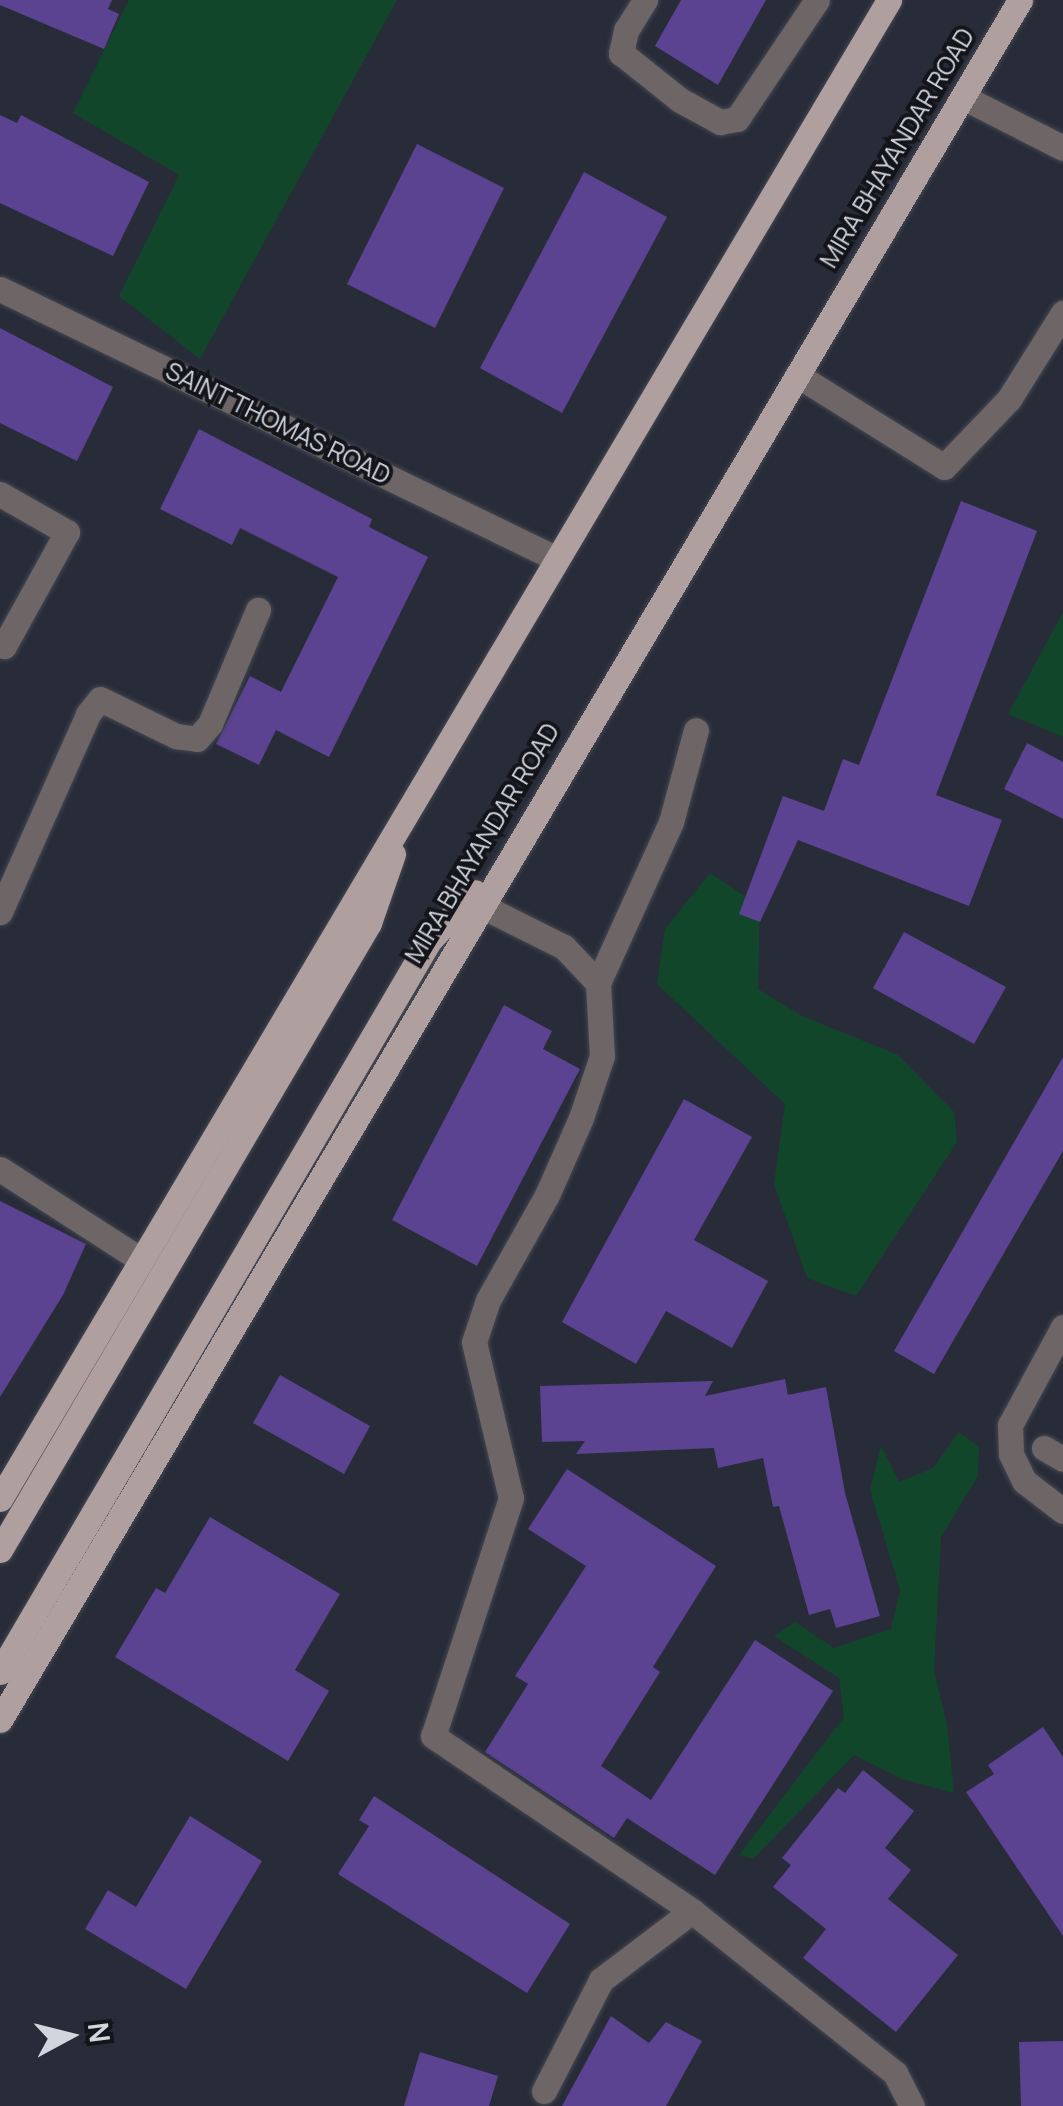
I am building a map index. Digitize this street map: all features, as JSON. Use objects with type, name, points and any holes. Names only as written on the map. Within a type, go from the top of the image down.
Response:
[{"type":"main road","points":[[0,1500],[889,0]]},
{"type":"main road","name":"MIRA BHAYANDAR ROAD","points":[[0,1720],[480,904],[1020,0]]},
{"type":"main road","points":[[0,1550],[368,923],[411,802]]},
{"type":"main road","points":[[0,1672],[429,941],[508,857]]},
{"type":"street","points":[[645,0],[626,30],[621,53],[668,91],[720,122],[737,118],[817,0]]},
{"type":"street","points":[[963,96],[1063,148]]},
{"type":"street","name":"SAINT THOMAS ROAD","points":[[0,289],[555,558]]},
{"type":"street","points":[[797,375],[944,467],[1009,399],[1062,316]]},
{"type":"street","points":[[0,494],[67,532],[4,646],[0,644]]},
{"type":"street","points":[[0,912],[88,714],[100,699],[176,736],[197,740],[210,724],[258,610]]},
{"type":"street","points":[[696,730],[671,822],[598,982],[602,1056],[582,1118],[488,1300],[474,1342],[510,1498],[433,1736],[692,1911],[895,2073],[912,2106]]},
{"type":"street","points":[[480,904],[564,947],[598,982]]},
{"type":"street","points":[[0,1169],[141,1260]]},
{"type":"street","points":[[1063,1327],[1010,1425],[1011,1454],[1024,1482],[1063,1510]]},
{"type":"street","points":[[544,2091],[600,1980],[692,1911]]},
{"type":"green space","points":[[129,0],[397,0],[200,359],[119,296],[179,175],[73,113]]},
{"type":"green space","points":[[1063,612],[1063,737],[1008,714]]},
{"type":"green space","points":[[710,873],[760,906],[758,989],[802,1016],[898,1055],[954,1112],[957,1142],[856,1296],[807,1278],[774,1184],[785,1104],[657,984],[665,929]]},
{"type":"green space","points":[[959,1432],[979,1447],[978,1476],[941,1537],[934,1670],[947,1725],[954,1793],[902,1779],[854,1755],[753,1859],[739,1855],[844,1717],[839,1678],[774,1636],[795,1622],[834,1648],[891,1629],[900,1590],[870,1490],[881,1446],[899,1482],[933,1468]]},
{"type":"building","points":[[0,0],[112,0],[108,9],[119,14],[104,49],[0,5]]},
{"type":"building","points":[[681,0],[766,0],[718,85],[655,46]]},
{"type":"building","points":[[0,115],[17,123],[21,115],[149,182],[113,256],[0,203]]},
{"type":"building","points":[[417,144],[504,188],[435,328],[347,284]]},
{"type":"building","points":[[584,172],[667,217],[562,413],[480,368]]},
{"type":"building","points":[[0,328],[113,387],[77,461],[0,423]]},
{"type":"building","points":[[199,429],[372,519],[369,527],[428,557],[329,757],[276,730],[259,765],[216,744],[250,676],[281,692],[338,577],[240,528],[232,545],[160,509]]},
{"type":"building","points":[[961,501],[1037,531],[936,795],[1002,820],[969,906],[798,840],[760,922],[739,914],[783,796],[824,811],[843,759],[859,765]]},
{"type":"building","points":[[1027,743],[1063,762],[1063,819],[1004,789]]},
{"type":"building","points":[[904,932],[1006,987],[974,1044],[873,988]]},
{"type":"building","points":[[504,1005],[552,1031],[543,1049],[580,1069],[477,1266],[392,1220]]},
{"type":"building","points":[[1063,1057],[1063,1151],[934,1374],[894,1351]]},
{"type":"building","points":[[684,1099],[752,1137],[694,1240],[768,1281],[732,1348],[666,1311],[636,1364],[562,1322]]},
{"type":"building","points":[[0,1201],[86,1244],[63,1295],[0,1397]]},
{"type":"building","points":[[280,1375],[370,1426],[344,1474],[253,1423]]},
{"type":"building","points":[[785,1379],[788,1395],[826,1387],[845,1493],[880,1616],[836,1628],[830,1609],[809,1615],[779,1506],[773,1507],[763,1458],[718,1468],[714,1448],[576,1454],[585,1441],[542,1442],[540,1386],[713,1381],[705,1396]]},
{"type":"building","points":[[567,1469],[716,1566],[653,1667],[660,1672],[601,1766],[651,1800],[755,1640],[833,1691],[715,1875],[627,1818],[614,1838],[485,1752],[528,1684],[515,1676],[586,1566],[528,1529]]},
{"type":"building","points":[[210,1517],[340,1594],[295,1670],[329,1691],[288,1761],[115,1657],[156,1588],[165,1593]]},
{"type":"building","points":[[1043,1727],[1063,1757],[1063,1936],[966,1792],[994,1774],[988,1765]]},
{"type":"building","points":[[863,1770],[914,1811],[885,1848],[911,1870],[888,1899],[958,1955],[896,2032],[803,1958],[826,1929],[773,1887],[791,1865],[782,1858],[838,1788],[845,1793]]},
{"type":"building","points":[[374,1796],[570,1924],[527,1993],[338,1874],[369,1826],[359,1820]]},
{"type":"building","points":[[190,1816],[262,1861],[186,1989],[85,1929],[108,1890],[136,1907]]},
{"type":"building","points":[[611,2016],[649,2043],[666,2022],[702,2041],[666,2106],[562,2106]]},
{"type":"building","points":[[1063,2041],[1063,2106],[1021,2106],[1019,2042]]},
{"type":"building","points":[[420,2052],[498,2076],[489,2106],[404,2106]]}]
